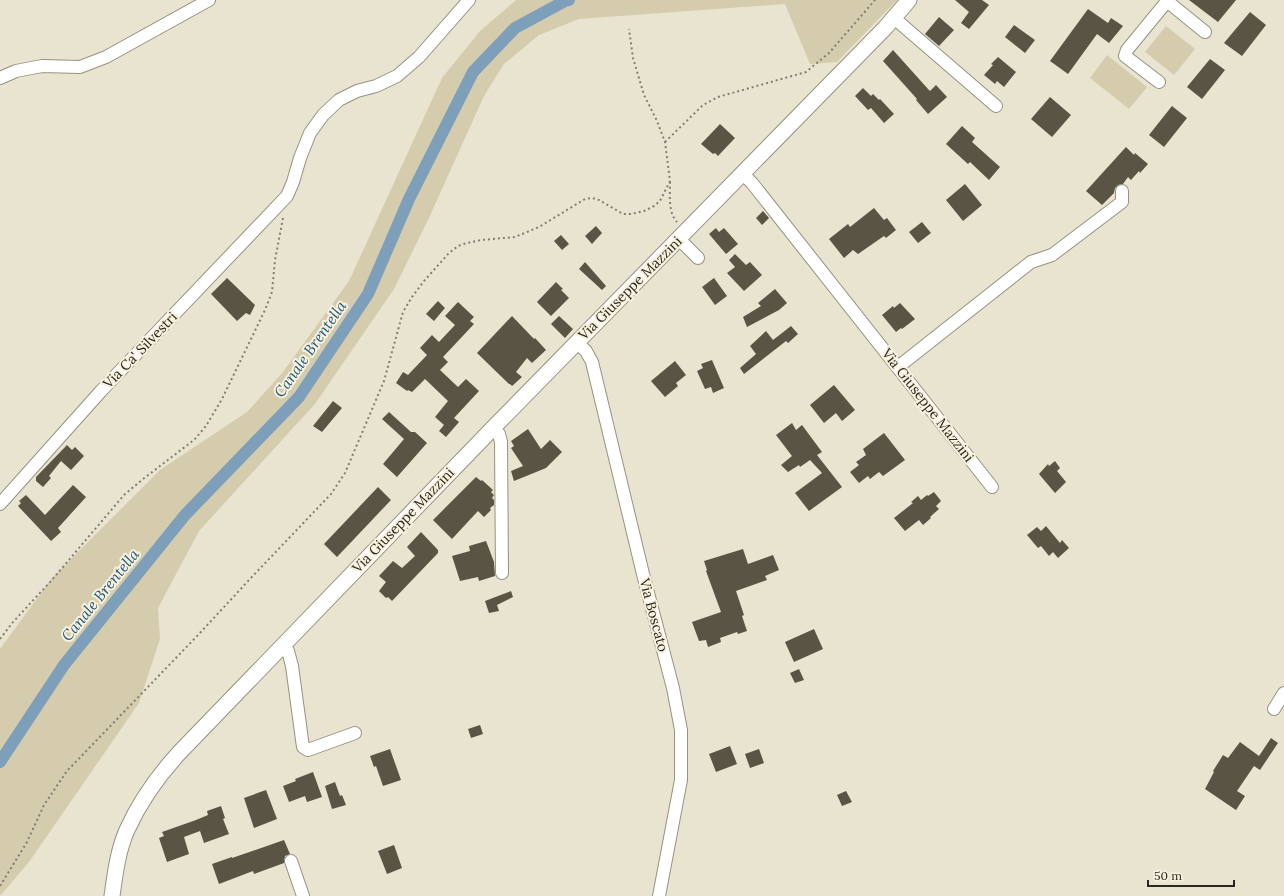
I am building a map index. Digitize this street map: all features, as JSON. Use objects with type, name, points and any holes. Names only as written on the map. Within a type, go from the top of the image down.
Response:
[{"type":"main road","name":"Via Giuseppe Mazzini","points":[[112,896],[115,870],[127,831],[150,788],[179,753],[493,428],[743,174],[894,18],[909,0]]},
{"type":"street","points":[[0,78],[16,71],[42,66],[80,68],[106,57],[209,0]]},
{"type":"street","name":"Via Ca' Silvestri","points":[[0,504],[107,386],[284,200],[290,191],[300,158],[310,133],[323,115],[339,100],[357,91],[376,86],[397,76],[419,57],[469,0]]},
{"type":"street","points":[[1159,82],[1125,56],[1127,50],[1168,1],[1205,32]]},
{"type":"street","points":[[894,18],[996,106]]},
{"type":"street","name":"Via Giuseppe Mazzini","points":[[743,174],[752,183],[992,487]]},
{"type":"street","points":[[898,367],[1031,262],[1052,254],[1122,202],[1122,191]]},
{"type":"street","points":[[682,235],[698,258]]},
{"type":"street","name":"Via Boscato","points":[[577,343],[586,351],[592,362],[643,574],[673,688],[681,730],[681,780],[659,896]]},
{"type":"street","points":[[493,428],[499,434],[501,442],[502,573]]},
{"type":"street","points":[[283,645],[288,651],[292,666],[303,746],[308,750],[354,733]]},
{"type":"street","points":[[1274,710],[1284,693]]},
{"type":"street","points":[[291,861],[303,896]]},
{"type":"path","points":[[665,142],[703,105],[718,97],[806,72],[829,53],[875,0]]},
{"type":"path","points":[[629,28],[633,58],[644,95],[657,121],[665,142],[670,181],[671,210],[673,219],[682,235]]},
{"type":"path","points":[[0,886],[27,842],[44,805],[67,771],[331,494],[345,473],[384,381],[403,312],[424,281],[449,253],[458,246],[467,243],[516,238],[584,199],[592,198],[599,200],[623,214],[644,211],[660,201],[670,181]]},
{"type":"path","points":[[0,639],[13,622],[51,581],[124,495],[194,440],[206,426],[222,399],[265,310],[272,292],[280,227],[286,206],[284,200]]},
{"type":"shaded area","points":[[516,0],[897,0],[837,62],[810,64],[785,4],[579,19],[539,35],[504,64],[484,96],[428,220],[394,289],[315,404],[199,531],[158,608],[160,639],[139,703],[29,862],[0,896],[0,649],[52,578],[160,470],[247,412],[283,372],[349,281],[442,78],[480,31]]},
{"type":"shaded area","points":[[1166,26],[1195,49],[1174,75],[1145,52]]},
{"type":"shaded area","points":[[1107,55],[1147,87],[1129,109],[1090,78]]},
{"type":"building","points":[[955,0],[982,0],[989,5],[969,29],[961,23],[969,12]]},
{"type":"building","points":[[1189,0],[1236,0],[1218,22]]},
{"type":"building","points":[[1088,9],[1108,23],[1111,18],[1123,26],[1109,43],[1097,34],[1068,74],[1050,61]]},
{"type":"building","points":[[1250,12],[1266,25],[1242,56],[1224,43]]},
{"type":"building","points":[[939,17],[954,30],[939,46],[925,34]]},
{"type":"building","points":[[1014,25],[1035,40],[1025,53],[1005,37]]},
{"type":"building","points":[[893,50],[930,91],[936,85],[947,97],[928,114],[916,100],[917,99],[883,61]]},
{"type":"building","points":[[998,57],[1016,72],[1004,87],[997,81],[995,84],[984,75],[993,65],[991,64]]},
{"type":"building","points":[[1210,59],[1225,70],[1202,99],[1187,87]]},
{"type":"building","points":[[863,88],[871,96],[873,94],[879,100],[880,99],[894,114],[884,123],[871,108],[868,110],[855,96]]},
{"type":"building","points":[[1050,97],[1071,115],[1052,137],[1031,119]]},
{"type":"building","points":[[1172,106],[1187,118],[1164,147],[1149,135]]},
{"type":"building","points":[[720,124],[735,138],[718,156],[715,153],[713,154],[701,144]]},
{"type":"building","points":[[962,126],[975,138],[972,142],[1000,167],[989,180],[970,162],[968,164],[946,144]]},
{"type":"building","points":[[1126,147],[1134,155],[1135,153],[1148,164],[1131,180],[1128,177],[1123,184],[1118,185],[1115,188],[1114,193],[1102,205],[1086,191]]},
{"type":"building","points":[[965,184],[982,205],[963,221],[946,200]]},
{"type":"building","points":[[874,208],[884,220],[887,218],[896,230],[886,238],[884,236],[858,254],[853,250],[844,258],[829,239],[848,224],[850,227]]},
{"type":"building","points":[[763,211],[769,218],[762,225],[756,218]]},
{"type":"building","points":[[922,222],[931,233],[918,243],[909,232]]},
{"type":"building","points":[[596,226],[602,233],[592,244],[585,236]]},
{"type":"building","points":[[716,228],[719,232],[724,228],[738,244],[726,254],[709,234]]},
{"type":"building","points":[[561,235],[569,244],[562,250],[554,241]]},
{"type":"building","points":[[735,254],[746,265],[750,262],[762,275],[744,291],[727,273],[735,267],[729,260]]},
{"type":"building","points":[[585,262],[606,286],[602,290],[579,269]]},
{"type":"building","points":[[227,278],[255,305],[250,315],[246,313],[237,321],[211,294]]},
{"type":"building","points":[[714,278],[727,296],[715,305],[702,287]]},
{"type":"building","points":[[556,282],[569,298],[551,316],[537,302]]},
{"type":"building","points":[[775,289],[787,303],[779,310],[747,327],[743,317],[761,306],[758,303]]},
{"type":"building","points":[[438,301],[445,308],[434,321],[426,314]]},
{"type":"building","points":[[458,302],[474,317],[470,321],[474,324],[443,357],[448,362],[440,370],[458,387],[466,379],[479,391],[454,418],[459,422],[446,437],[439,431],[444,425],[435,417],[448,401],[425,379],[412,392],[407,391],[396,383],[403,372],[408,375],[427,355],[420,348],[432,335],[439,342],[455,325],[445,316]]},
{"type":"building","points":[[900,303],[915,319],[896,332],[882,315],[893,306],[894,308]]},
{"type":"building","points":[[512,316],[546,350],[532,363],[527,358],[516,372],[522,377],[512,386],[477,353]]},
{"type":"building","points":[[559,316],[573,329],[565,338],[551,324]]},
{"type":"building","points":[[791,326],[798,334],[788,343],[786,341],[744,374],[740,368],[756,354],[750,346],[766,331],[773,340]]},
{"type":"building","points":[[712,360],[724,388],[713,393],[711,387],[705,389],[697,371],[703,368],[701,364]]},
{"type":"building","points":[[675,361],[686,375],[676,383],[678,386],[665,397],[651,381]]},
{"type":"building","points":[[834,385],[855,410],[842,421],[836,413],[824,423],[810,405]]},
{"type":"building","points":[[333,401],[342,408],[322,432],[313,426]]},
{"type":"building","points":[[389,412],[411,432],[415,432],[427,443],[397,477],[383,464],[404,439],[382,419]]},
{"type":"building","points":[[792,423],[796,430],[802,425],[822,452],[817,455],[842,487],[809,511],[795,493],[822,473],[810,460],[800,467],[799,465],[788,472],[781,465],[792,456],[776,435]]},
{"type":"building","points":[[528,429],[541,449],[550,440],[562,452],[546,468],[514,481],[511,471],[523,466],[511,448],[514,446],[511,441]]},
{"type":"building","points":[[884,433],[905,460],[883,476],[879,472],[870,479],[868,476],[859,483],[850,472],[859,465],[856,462],[866,455],[863,449]]},
{"type":"building","points":[[67,445],[72,450],[75,447],[84,456],[71,470],[61,461],[49,476],[51,478],[43,487],[36,481],[36,477]]},
{"type":"building","points":[[1055,461],[1060,468],[1057,471],[1066,482],[1055,493],[1039,474],[1048,464],[1049,466]]},
{"type":"building","points":[[476,477],[481,481],[482,480],[493,490],[491,492],[494,495],[492,498],[494,500],[494,505],[484,517],[478,511],[452,539],[433,520]]},
{"type":"building","points":[[73,485],[86,497],[58,528],[61,532],[51,541],[18,506],[21,503],[19,501],[26,495],[45,515]]},
{"type":"building","points":[[378,487],[391,500],[337,557],[324,544]]},
{"type":"building","points":[[934,492],[941,501],[936,506],[939,509],[923,525],[919,520],[905,531],[894,518],[913,503],[911,502],[918,496],[921,500]]},
{"type":"building","points":[[1046,526],[1060,543],[1062,540],[1069,548],[1058,558],[1053,552],[1049,556],[1041,546],[1038,548],[1027,535],[1037,527],[1041,531]]},
{"type":"building","points":[[421,532],[438,550],[438,553],[392,601],[388,597],[386,598],[379,591],[386,582],[379,576],[393,561],[402,568],[415,556],[407,547]]},
{"type":"building","points":[[486,541],[494,562],[495,576],[479,581],[478,577],[460,581],[452,556],[470,551],[469,546]]},
{"type":"building","points":[[743,549],[748,564],[773,555],[779,570],[765,576],[767,580],[736,591],[744,615],[742,616],[747,631],[738,634],[737,632],[720,638],[721,642],[708,647],[706,640],[699,641],[692,622],[721,612],[706,571],[704,561]]},
{"type":"building","points":[[511,591],[513,597],[497,605],[499,611],[489,613],[485,601]]},
{"type":"building","points":[[814,629],[823,649],[794,662],[785,642]]},
{"type":"building","points":[[799,669],[804,680],[795,683],[790,673]]},
{"type":"building","points":[[480,725],[483,734],[471,738],[468,729]]},
{"type":"building","points":[[1271,738],[1278,743],[1260,770],[1254,766],[1237,791],[1245,796],[1236,810],[1205,789],[1214,772],[1213,771],[1223,755],[1228,758],[1240,742],[1259,756]]},
{"type":"building","points":[[730,746],[737,764],[716,772],[709,754]]},
{"type":"building","points":[[390,749],[401,780],[383,786],[376,766],[374,767],[370,756]]},
{"type":"building","points":[[759,749],[764,763],[750,768],[745,754]]},
{"type":"building","points":[[313,772],[322,797],[307,802],[305,796],[289,802],[283,786],[296,781],[295,779]]},
{"type":"building","points":[[335,782],[340,796],[342,795],[346,805],[332,809],[325,786]]},
{"type":"building","points":[[266,790],[277,819],[254,828],[244,798]]},
{"type":"building","points":[[846,791],[852,802],[842,806],[837,795]]},
{"type":"building","points":[[221,806],[225,818],[223,819],[229,834],[204,843],[200,831],[184,837],[189,854],[167,862],[159,838],[164,836],[162,832],[208,815],[207,811]]},
{"type":"building","points":[[284,840],[290,854],[285,856],[284,863],[254,874],[253,871],[219,884],[212,864]]},
{"type":"building","points":[[394,845],[402,868],[387,874],[378,851]]},
{"type":"waterway","name":"Canale Brentella","points":[[0,762],[64,665],[185,515],[299,397],[368,294],[409,199],[473,72],[515,28],[569,0]]}]
